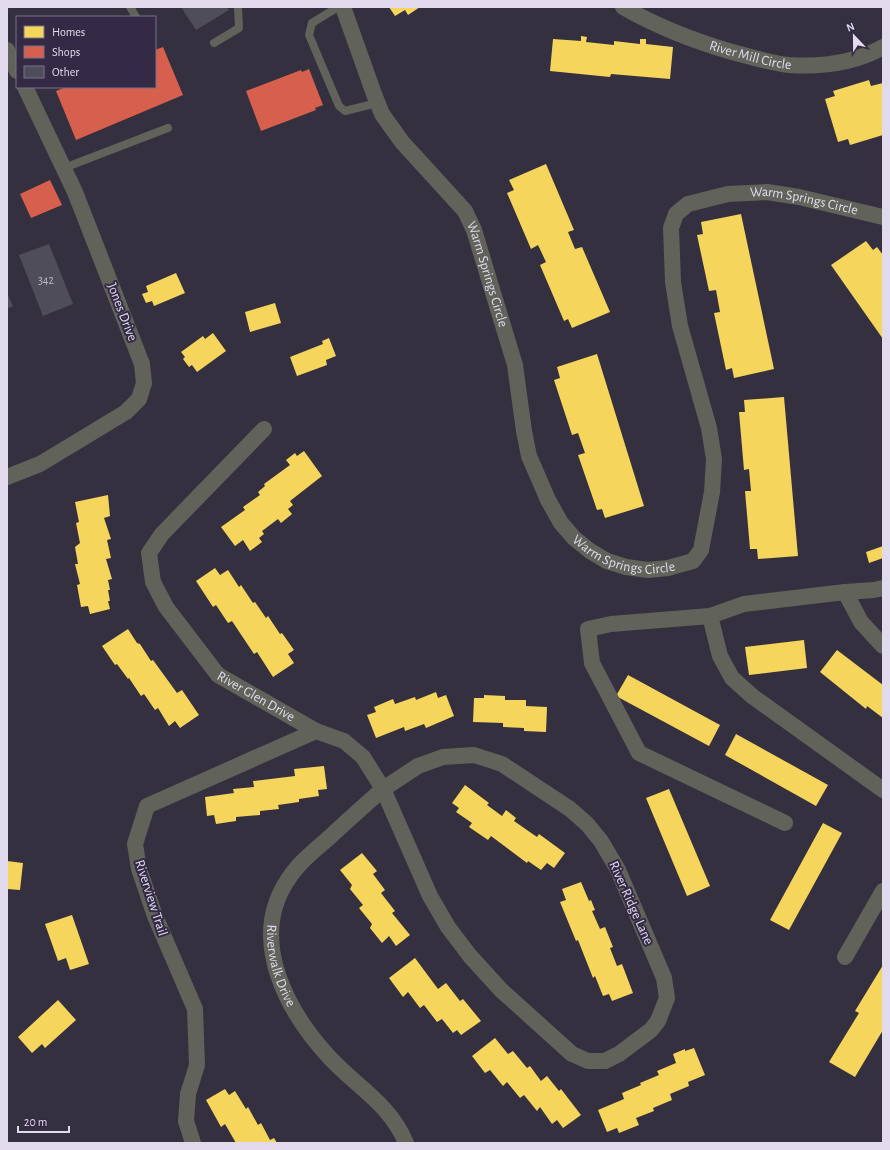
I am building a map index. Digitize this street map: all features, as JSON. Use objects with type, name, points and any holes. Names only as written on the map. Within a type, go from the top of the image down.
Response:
[{"type":"street","name":"Warm Springs Circle","points":[[344,7],[382,114],[402,142],[465,211],[474,230],[515,365],[529,456],[548,500],[561,523],[574,538],[590,551],[607,561],[626,567],[648,570],[668,568],[693,561],[701,550],[712,492],[714,459],[709,428],[680,326],[673,282],[671,228],[676,214],[688,204],[728,194],[767,192],[799,197],[883,217]]},
{"type":"street","name":"River Mill Circle","points":[[623,7],[642,18],[698,41],[764,61],[788,65],[818,65],[848,61],[883,47]]},
{"type":"street","points":[[7,50],[16,69]]},
{"type":"street","name":"Jones Drive","points":[[7,477],[40,464],[126,412],[139,399],[144,383],[142,364],[78,198],[25,88]]},
{"type":"street","name":"River Glen Drive","points":[[264,429],[162,534],[149,553],[153,582],[166,607],[218,675],[316,731],[344,741],[363,757],[382,789]]},
{"type":"street","points":[[785,823],[639,752],[592,663],[588,629],[611,624],[710,616],[744,604],[883,588]]},
{"type":"street","points":[[845,592],[861,622],[883,646]]},
{"type":"street","points":[[710,616],[720,656],[732,678],[752,696],[883,790]]},
{"type":"street","name":"Riverview Trail","points":[[193,1143],[186,1122],[188,1094],[197,1064],[195,1009],[155,916],[139,869],[135,844],[147,806],[316,731]]},
{"type":"street","name":"River Ridge Lane","points":[[474,755],[502,764],[570,809],[587,824],[601,841],[618,870],[664,978],[667,998],[658,1021],[651,1030],[619,1054],[605,1061],[588,1062],[572,1054],[501,990],[470,956],[448,927],[430,896],[382,789],[418,766],[443,757],[474,755]]},
{"type":"street","name":"Riverwalk Drive","points":[[382,789],[304,859],[286,882],[277,902],[272,924],[271,943],[274,965],[291,1005],[310,1036],[331,1059],[379,1102],[400,1130],[406,1143]]},
{"type":"street","points":[[845,957],[883,892]]},
{"type":"lane","points":[[130,7],[135,16]]},
{"type":"lane","points":[[214,43],[239,28],[238,7]]},
{"type":"lane","points":[[338,7],[312,23],[310,35],[338,106],[345,111],[377,103]]},
{"type":"lane","points":[[64,168],[168,128]]},
{"type":"building: Homes","points":[[389,7],[420,7],[408,15],[405,10],[395,16]]},
{"type":"building: Homes","points":[[581,36],[587,37],[586,42],[614,45],[614,41],[640,44],[640,39],[646,39],[646,44],[673,47],[670,79],[611,74],[610,77],[550,71],[553,39],[581,41]]},
{"type":"building: Homes","points":[[869,80],[871,86],[883,83],[883,135],[850,145],[848,139],[838,142],[825,99],[835,96],[833,91]]},
{"type":"building: Homes","points":[[546,164],[574,230],[568,232],[575,249],[582,247],[610,312],[572,328],[568,319],[564,321],[540,265],[546,262],[538,245],[531,249],[507,193],[514,190],[509,180]]},
{"type":"building: Homes","points":[[741,214],[774,369],[734,378],[732,368],[726,370],[714,313],[720,312],[716,290],[709,291],[697,235],[703,234],[701,222]]},
{"type":"building: Homes","points":[[866,241],[873,250],[877,247],[883,255],[883,339],[831,265]]},
{"type":"building: Homes","points":[[176,273],[185,293],[154,306],[152,301],[146,303],[142,294],[148,292],[146,286]]},
{"type":"building: Homes","points":[[275,303],[281,323],[250,332],[245,312]]},
{"type":"building: Homes","points":[[213,333],[226,351],[197,372],[192,365],[189,367],[183,359],[185,357],[181,352],[203,336],[205,339]]},
{"type":"building: Homes","points":[[329,338],[336,356],[326,360],[327,365],[297,376],[290,357],[323,344],[322,341]]},
{"type":"building: Homes","points":[[597,354],[644,506],[605,518],[602,509],[597,510],[578,455],[585,453],[578,433],[572,435],[554,380],[560,378],[557,367]]},
{"type":"building: Homes","points":[[784,397],[798,556],[758,559],[757,549],[750,549],[745,491],[751,491],[749,469],[744,470],[739,412],[745,412],[744,400]]},
{"type":"building: Homes","points":[[304,451],[322,476],[290,501],[293,505],[288,509],[292,514],[281,523],[278,519],[262,531],[264,534],[259,538],[262,542],[250,551],[243,540],[235,546],[221,527],[245,510],[243,507],[260,495],[258,492],[265,486],[264,484],[290,465],[286,460],[295,453],[297,456]]},
{"type":"building: Homes","points":[[108,495],[110,516],[104,518],[111,539],[107,540],[111,558],[106,559],[112,579],[108,580],[110,601],[108,601],[110,609],[90,614],[88,606],[81,607],[77,585],[80,584],[75,564],[78,564],[75,547],[80,543],[76,523],[79,522],[75,502]]},
{"type":"building: Homes","points":[[883,546],[883,558],[869,563],[866,552]]},
{"type":"building: Homes","points":[[215,568],[220,575],[228,570],[239,587],[241,585],[253,603],[255,602],[266,618],[268,616],[280,634],[282,633],[294,650],[288,654],[294,663],[273,677],[257,652],[254,654],[232,621],[228,623],[216,605],[213,607],[196,581]]},
{"type":"building: Homes","points":[[128,629],[137,643],[140,644],[151,661],[153,660],[177,693],[182,690],[199,715],[180,728],[175,721],[169,726],[158,708],[155,710],[144,694],[141,696],[129,678],[128,679],[117,664],[115,665],[102,646]]},
{"type":"building: Homes","points":[[804,640],[807,668],[749,675],[745,647]]},
{"type":"building: Homes","points":[[837,650],[883,685],[883,718],[867,706],[866,709],[820,672]]},
{"type":"building: Homes","points":[[628,675],[720,725],[709,746],[616,696]]},
{"type":"building: Homes","points":[[436,692],[438,698],[446,695],[454,716],[426,728],[424,724],[405,731],[404,727],[376,738],[367,715],[376,712],[374,707],[393,699],[395,704],[415,697],[416,700]]},
{"type":"building: Homes","points":[[484,695],[505,696],[505,700],[526,700],[526,706],[547,707],[546,732],[524,731],[524,728],[503,727],[503,723],[473,722],[474,698],[484,698]]},
{"type":"building: Homes","points":[[736,734],[828,785],[816,806],[725,755]]},
{"type":"building: Homes","points":[[324,766],[327,789],[318,790],[319,796],[299,799],[299,802],[278,805],[279,809],[260,811],[260,815],[236,817],[236,821],[216,824],[214,815],[207,816],[205,797],[234,793],[233,789],[254,787],[253,781],[295,776],[294,769]]},
{"type":"building: Homes","points":[[465,785],[489,803],[487,805],[502,816],[506,810],[516,818],[514,821],[537,837],[539,834],[565,853],[554,868],[547,863],[541,870],[528,861],[527,863],[491,836],[488,840],[469,827],[472,823],[456,812],[459,808],[452,803]]},
{"type":"building: Homes","points":[[669,789],[710,886],[687,896],[646,798]]},
{"type":"building: Homes","points":[[823,823],[842,833],[789,930],[770,920]]},
{"type":"building: Homes","points":[[362,853],[377,871],[373,874],[385,890],[381,893],[395,911],[392,913],[410,935],[396,946],[389,936],[382,943],[370,928],[372,924],[359,908],[363,905],[350,889],[352,885],[340,870]]},
{"type":"building: Homes","points":[[7,861],[23,863],[20,890],[7,889]]},
{"type":"building: Homes","points":[[581,882],[589,901],[591,900],[595,910],[592,911],[600,929],[605,927],[613,947],[610,948],[617,966],[622,964],[633,993],[612,1001],[609,994],[603,996],[595,976],[593,978],[578,940],[576,941],[560,902],[566,900],[562,889]]},
{"type":"building: Homes","points":[[72,915],[89,964],[70,970],[66,958],[58,961],[45,924]]},
{"type":"building: Homes","points":[[415,958],[438,989],[446,983],[460,1001],[463,999],[481,1021],[461,1035],[457,1030],[453,1033],[442,1019],[437,1022],[424,1005],[420,1008],[408,992],[403,997],[389,978]]},
{"type":"building: Homes","points":[[883,965],[883,1030],[855,1077],[829,1062],[859,1013],[855,1011]]},
{"type":"building: Homes","points":[[58,1000],[76,1020],[45,1048],[42,1044],[32,1053],[18,1037]]},
{"type":"building: Homes","points":[[495,1038],[508,1054],[513,1051],[527,1068],[530,1066],[541,1081],[547,1076],[559,1091],[561,1089],[581,1115],[563,1128],[557,1120],[552,1124],[540,1107],[537,1111],[524,1095],[520,1098],[507,1082],[503,1086],[490,1070],[485,1073],[472,1056]]},
{"type":"building: Homes","points":[[694,1048],[705,1075],[688,1082],[689,1086],[670,1094],[672,1100],[653,1108],[654,1111],[636,1118],[639,1125],[619,1133],[617,1128],[607,1132],[598,1110],[624,1099],[622,1093],[659,1075],[657,1071],[676,1063],[673,1054],[685,1049],[685,1051]]},
{"type":"building: Homes","points":[[225,1089],[229,1095],[235,1091],[246,1109],[248,1107],[258,1125],[261,1123],[270,1140],[274,1138],[277,1143],[236,1143],[225,1124],[221,1127],[206,1100]]},
{"type":"building: Shops","points":[[163,47],[183,95],[76,140],[56,91],[64,88],[156,88],[156,50]]},
{"type":"building: Shops","points":[[309,69],[323,105],[315,108],[316,110],[261,131],[246,91],[301,70],[302,72]]},
{"type":"building: Shops","points":[[50,180],[62,205],[31,218],[20,194]]},
{"type":"building: Other","points":[[181,7],[227,7],[229,10],[196,30]]},
{"type":"building: Other","points":[[49,244],[73,304],[43,316],[19,255]]},
{"type":"building: Other","points":[[7,293],[13,306],[7,309]]}]
